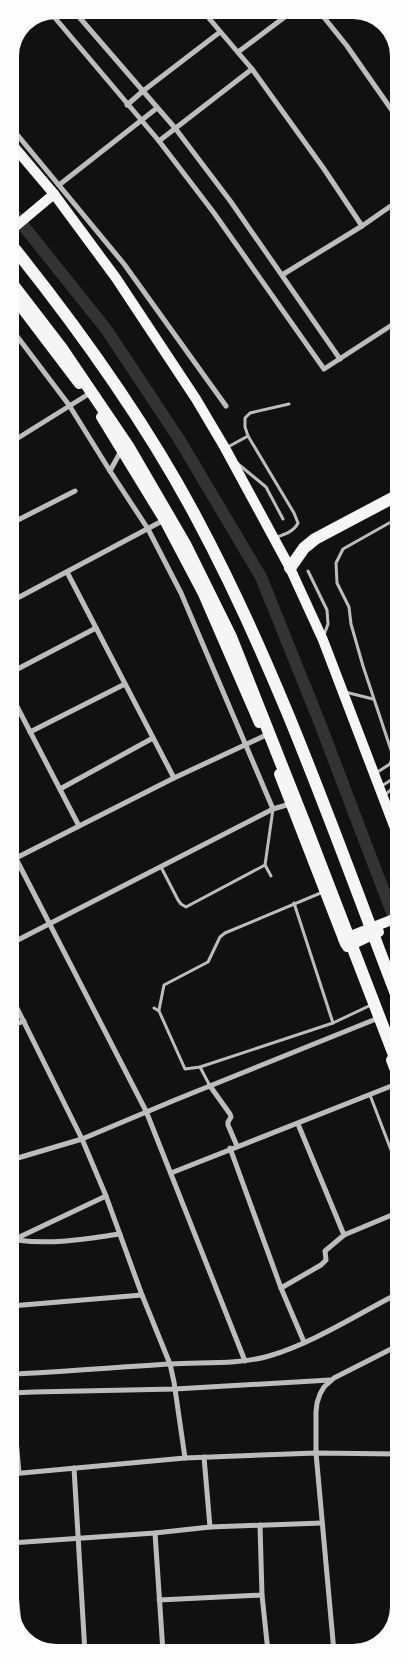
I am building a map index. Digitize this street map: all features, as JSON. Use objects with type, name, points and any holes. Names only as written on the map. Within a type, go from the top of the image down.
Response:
[{"type":"highway","points":[[19,255],[81,334],[139,420],[200,525],[242,607],[290,717],[390,978]]},
{"type":"highway","points":[[19,293],[63,350],[128,446],[184,544],[226,629],[308,829],[390,1044]]},
{"type":"highway","points":[[290,568],[304,548],[314,539],[390,500]]},
{"type":"main road","points":[[19,151],[57,189],[196,399],[227,452],[290,568],[323,640],[390,816]]},
{"type":"main road","points":[[19,224],[57,189]]},
{"type":"main road","points":[[19,305],[87,395],[122,449],[164,520],[206,602],[264,736],[390,1057]]},
{"type":"main road","points":[[344,943],[390,922]]},
{"type":"main road","points":[[372,931],[390,926]]},
{"type":"street","points":[[56,19],[159,141],[214,212],[324,369],[390,326]]},
{"type":"street","points":[[81,19],[175,128],[231,202],[340,359]]},
{"type":"street","points":[[209,19],[252,69],[362,226]]},
{"type":"street","points":[[238,52],[282,19]]},
{"type":"street","points":[[325,19],[347,46],[390,108]]},
{"type":"street","points":[[127,105],[220,32]]},
{"type":"street","points":[[159,141],[252,69]]},
{"type":"street","points":[[57,189],[157,108]]},
{"type":"street","points":[[19,138],[57,189],[124,264],[226,406]]},
{"type":"street","points":[[282,274],[362,226],[390,207]]},
{"type":"street","points":[[19,339],[69,406],[148,529],[180,593],[273,810]]},
{"type":"street","points":[[19,437],[87,395]]},
{"type":"street","points":[[110,471],[122,449]]},
{"type":"street","points":[[19,519],[75,490]]},
{"type":"street","points":[[19,597],[164,520]]},
{"type":"street","points":[[67,572],[174,778]]},
{"type":"street","points":[[19,668],[96,628]]},
{"type":"street","points":[[30,732],[125,684]]},
{"type":"street","points":[[19,711],[79,826]]},
{"type":"street","points":[[19,856],[174,778],[264,736]]},
{"type":"street","points":[[60,789],[153,738]]},
{"type":"street","points":[[19,939],[160,866],[273,810],[290,804]]},
{"type":"street","points":[[19,864],[146,1111],[245,1361]]},
{"type":"street","points":[[19,1012],[82,1139],[106,1196],[142,1295],[170,1364],[185,1458]]},
{"type":"street","points":[[19,1158],[82,1139],[146,1111],[376,1019]]},
{"type":"street","points":[[19,1023],[24,1021]]},
{"type":"street","points":[[210,1086],[230,1114],[228,1125],[237,1146]]},
{"type":"street","points":[[171,1173],[390,1086]]},
{"type":"street","points":[[298,1124],[344,1235]]},
{"type":"street","points":[[230,1148],[281,1288],[304,1342]]},
{"type":"street","points":[[19,1237],[106,1196]]},
{"type":"street","points":[[281,1288],[321,1265],[326,1260],[325,1251],[344,1235],[390,1216]]},
{"type":"street","points":[[19,1241],[39,1243],[120,1234]]},
{"type":"street","points":[[19,1305],[142,1295]]},
{"type":"street","points":[[19,1373],[245,1361],[267,1356],[304,1342],[390,1298]]},
{"type":"street","points":[[333,1644],[316,1453],[317,1403],[320,1394],[331,1380],[390,1349]]},
{"type":"street","points":[[19,1393],[175,1390],[331,1380]]},
{"type":"street","points":[[19,1473],[204,1457],[316,1453],[390,1454]]},
{"type":"street","points":[[204,1457],[210,1527]]},
{"type":"street","points":[[74,1468],[84,1644]]},
{"type":"street","points":[[19,1543],[210,1527],[322,1523]]},
{"type":"street","points":[[260,1525],[262,1595],[267,1644]]},
{"type":"street","points":[[155,1532],[162,1644]]},
{"type":"street","points":[[159,1600],[262,1595]]},
{"type":"lane","points":[[274,538],[286,534],[295,528],[298,523],[294,513],[248,436],[245,426],[246,418],[250,413],[289,404]]},
{"type":"lane","points":[[248,436],[227,452],[266,487],[283,519]]},
{"type":"lane","points":[[390,523],[343,550],[336,563],[337,583],[349,607],[351,624],[390,747]]},
{"type":"lane","points":[[308,570],[327,610],[328,624],[323,640]]},
{"type":"lane","points":[[342,691],[374,699]]},
{"type":"lane","points":[[374,774],[390,764]]},
{"type":"lane","points":[[381,792],[390,783]]},
{"type":"lane","points":[[381,792],[390,787]]},
{"type":"lane","points":[[271,876],[265,865],[273,810]]},
{"type":"lane","points":[[160,866],[178,900],[186,907],[265,865]]},
{"type":"lane","points":[[159,1011],[164,985],[208,962],[220,937],[324,891]]},
{"type":"lane","points":[[294,903],[333,1023]]},
{"type":"lane","points":[[154,1008],[159,1011],[185,1069],[200,1067],[333,1023],[371,1005]]},
{"type":"lane","points":[[200,1067],[210,1086]]},
{"type":"lane","points":[[370,1094],[390,1147]]},
{"type":"waterway","points":[[19,220],[106,329],[179,439],[261,577],[319,721],[390,907]]}]
